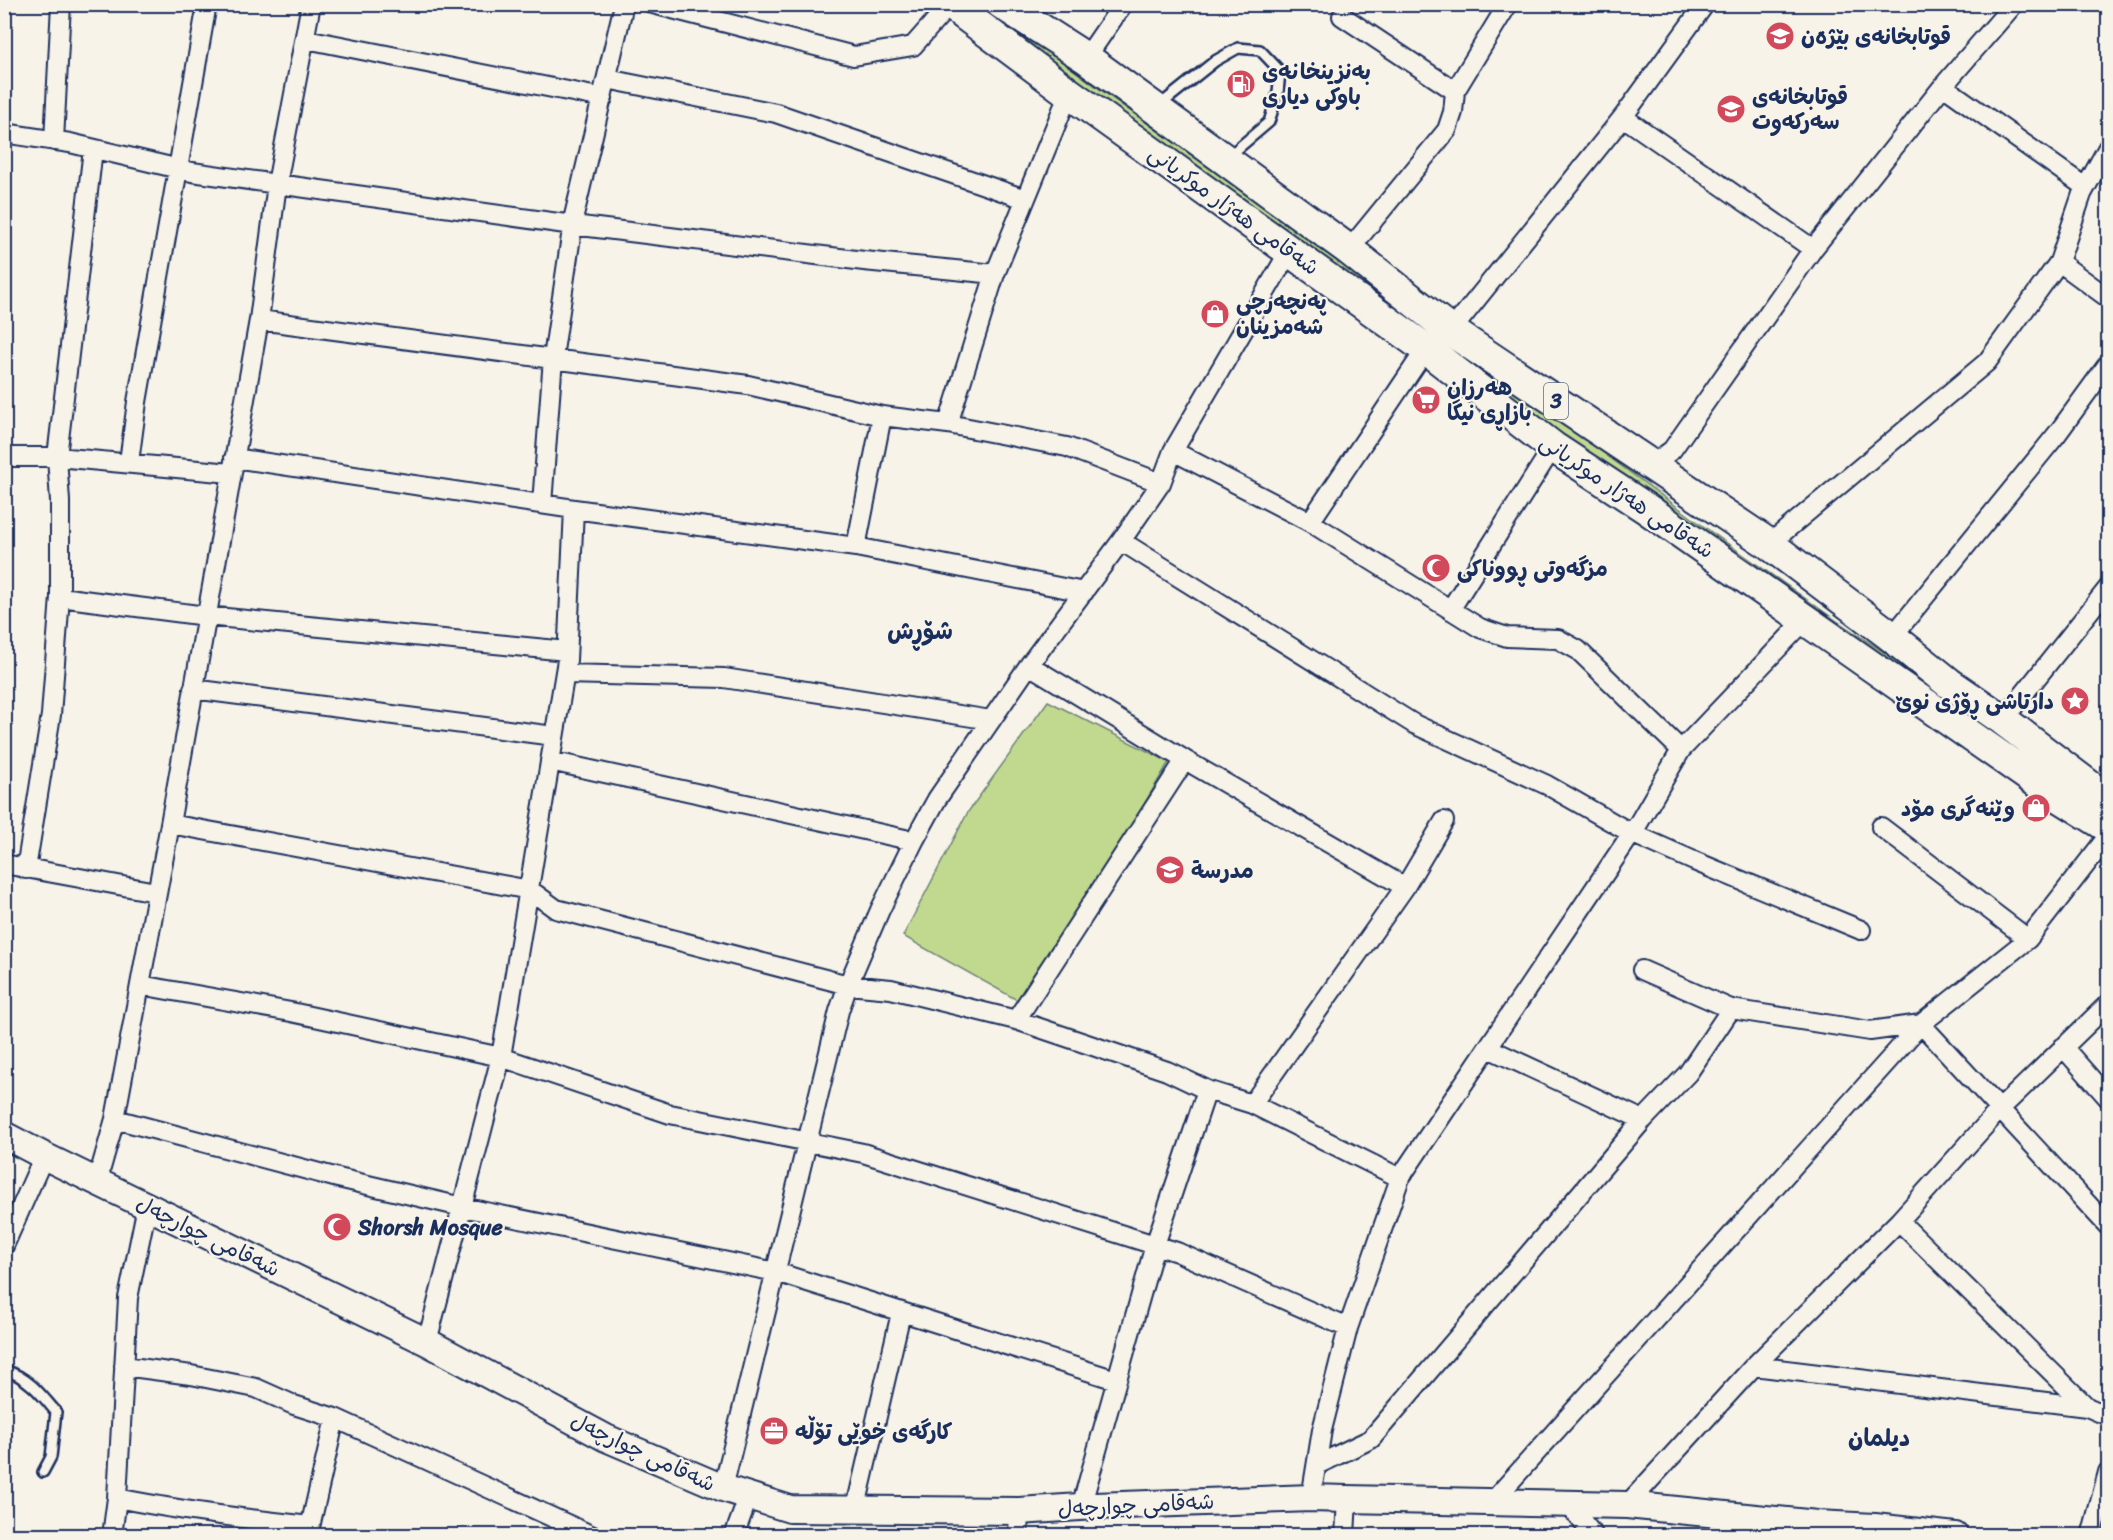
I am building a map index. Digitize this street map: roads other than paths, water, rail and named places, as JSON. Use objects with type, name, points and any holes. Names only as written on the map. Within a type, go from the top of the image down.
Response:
[{"type":"highway","name":"شەقامی ھەژار موکریانی","points":[[950,4],[1069,93],[1290,249],[1426,349],[1553,447],[1806,619],[2044,787],[2109,827]]},
{"type":"highway","name":"شەقامی ھەژار موکریانی","points":[[1002,4],[1086,58],[1156,108],[1349,250],[1451,331],[1769,544],[1957,688],[2109,800]]},
{"type":"highway","points":[[1896,683],[1906,680],[1919,666],[1901,645]]},
{"type":"highway","points":[[1940,713],[1947,694],[1957,688]]},
{"type":"main road","name":"شەقامی چوارچەل","points":[[4,1135],[427,1342],[606,1438],[748,1498],[790,1509],[855,1511],[1018,1523],[1081,1507],[1311,1498],[1627,1505],[1818,1530],[1955,1536]]},
{"type":"street","points":[[54,141],[61,4]]},
{"type":"street","points":[[129,462],[137,402],[207,4]]},
{"type":"street","points":[[97,1182],[115,1119],[170,824],[259,320],[277,184],[311,4]]},
{"type":"street","points":[[542,504],[553,358],[573,225],[624,4]]},
{"type":"street","points":[[653,4],[854,56],[913,46],[950,4]]},
{"type":"street","points":[[1086,58],[1123,4]]},
{"type":"street","points":[[1349,250],[1447,130],[1453,112],[1455,91],[1508,4]]},
{"type":"street","points":[[1451,331],[1623,117],[1704,4]]},
{"type":"street","points":[[1651,465],[1672,450],[1814,249],[1943,86],[2014,4]]},
{"type":"street","points":[[1342,16],[1455,91]]},
{"type":"street","points":[[306,39],[603,98]]},
{"type":"street","points":[[607,79],[776,113],[1025,199]]},
{"type":"street","points":[[1943,86],[2085,187]]},
{"type":"street","points":[[948,424],[995,274],[1069,93]]},
{"type":"street","points":[[1623,117],[1814,249]]},
{"type":"street","points":[[4,133],[93,149],[178,169],[277,184],[573,225],[864,261],[995,274]]},
{"type":"street","points":[[1769,544],[1987,362],[2059,262],[2085,187],[2109,147]]},
{"type":"street","points":[[27,869],[51,715],[60,597],[60,501],[57,457],[93,149]]},
{"type":"street","points":[[723,1488],[839,1011],[880,910],[914,840],[950,779],[1029,665],[1161,483],[1173,451],[1290,249]]},
{"type":"street","points":[[2059,262],[2109,297]]},
{"type":"street","points":[[259,320],[748,386],[882,416],[948,424],[1067,447],[1161,483]]},
{"type":"street","points":[[1310,522],[1426,349]]},
{"type":"street","points":[[1901,645],[2109,364]]},
{"type":"street","points":[[856,547],[882,416]]},
{"type":"street","points":[[1450,609],[1553,447]]},
{"type":"street","points":[[1173,451],[1310,522],[1480,628],[1507,637],[1558,639],[1578,650],[1681,750]]},
{"type":"street","points":[[4,456],[233,466],[542,504],[856,547],[1084,592]]},
{"type":"street","points":[[427,1342],[501,1057],[565,674],[574,509]]},
{"type":"street","points":[[1121,541],[1414,724],[1547,785],[1631,833],[1861,930]]},
{"type":"street","points":[[2003,720],[2109,588]]},
{"type":"street","points":[[60,597],[206,616],[567,651]]},
{"type":"street","points":[[1311,1498],[1322,1430],[1348,1328],[1400,1178],[1631,833],[1681,750],[1806,619]]},
{"type":"street","points":[[1029,665],[1185,760],[1405,887]]},
{"type":"street","points":[[565,674],[724,678],[991,720]]},
{"type":"street","points":[[193,689],[554,736]]},
{"type":"street","points":[[550,760],[914,840]]},
{"type":"street","points":[[1017,1020],[1185,760]]},
{"type":"street","points":[[1252,1104],[1405,887],[1444,821]]},
{"type":"street","points":[[170,824],[530,890],[556,909],[848,985],[891,989],[1017,1020],[1167,1071],[1207,1090],[1252,1104],[1400,1178]]},
{"type":"street","points":[[1881,827],[2028,939]]},
{"type":"street","points":[[1491,1503],[1921,1024],[2028,939],[2109,836]]},
{"type":"street","points":[[4,864],[156,892]]},
{"type":"street","points":[[1642,970],[1731,1009],[1870,1031],[1921,1024]]},
{"type":"street","points":[[140,985],[291,1012],[501,1057],[670,1114],[863,1153],[1177,1252],[1348,1328]]},
{"type":"street","points":[[1627,1505],[1754,1366],[1899,1221],[2000,1109],[2109,1004]]},
{"type":"street","points":[[1317,1466],[1371,1439],[1643,1120],[1689,1073],[1731,1009]]},
{"type":"street","points":[[1921,1024],[2109,1226]]},
{"type":"street","points":[[2063,1047],[2109,1098]]},
{"type":"street","points":[[1488,1048],[1643,1120]]},
{"type":"street","points":[[1081,1507],[1155,1245],[1207,1090]]},
{"type":"street","points":[[115,1119],[338,1178],[462,1207],[776,1272],[1116,1380]]},
{"type":"street","points":[[4,1246],[44,1156]]},
{"type":"street","points":[[112,1536],[117,1498],[128,1298],[147,1206]]},
{"type":"street","points":[[1899,1221],[2087,1407]]},
{"type":"street","points":[[855,1511],[901,1313]]},
{"type":"street","points":[[124,1366],[190,1375],[256,1388],[294,1405],[335,1418],[593,1536]]},
{"type":"street","points":[[1754,1366],[2087,1407],[2109,1416]]},
{"type":"street","points":[[117,1498],[309,1531],[335,1418]]},
{"type":"street","points":[[2091,1536],[2109,1472]]},
{"type":"street","points":[[734,1536],[748,1498]]},
{"type":"street","points":[[1345,1536],[1347,1499]]},
{"type":"street","points":[[1569,1504],[1594,1536]]},
{"type":"lane","points":[[1156,108],[1215,61],[1238,48],[1260,50],[1280,71],[1278,93],[1269,122],[1224,159]]},
{"type":"lane","points":[[4,1370],[13,1372],[40,1392],[56,1412],[51,1457],[43,1472]]},
{"type":"place","name":"قوتابخانەی بێژەن","points":[[1780,36]]},
{"type":"place","name":"بەنزینخانەی باوکی دیاری","points":[[1241,84]]},
{"type":"place","name":"قوتابخانەی سەرکەوت","points":[[1731,109]]},
{"type":"place","name":"پەنچەرچی شەمزینان","points":[[1215,314]]},
{"type":"place","name":"هەرزان بازاڕی نیگا","points":[[1426,400]]},
{"type":"place","name":"مزگەوتی ڕووناکی","points":[[1436,568]]},
{"type":"place","name":"دارتاشی ڕۆژی نوێ","points":[[2075,701]]},
{"type":"place","name":"وێنەگری مۆد","points":[[2036,808]]},
{"type":"place","name":"مدرسة","points":[[1170,870]]},
{"type":"place","name":"Shorsh Mosque","points":[[337,1227]]},
{"type":"place","name":"کارگەی خوێی تۆڵە","points":[[774,1431]]},
{"type":"district","name":"شۆڕش","points":[[920,631]]},
{"type":"district","name":"دیلمان","points":[[1879,1438]]}]
